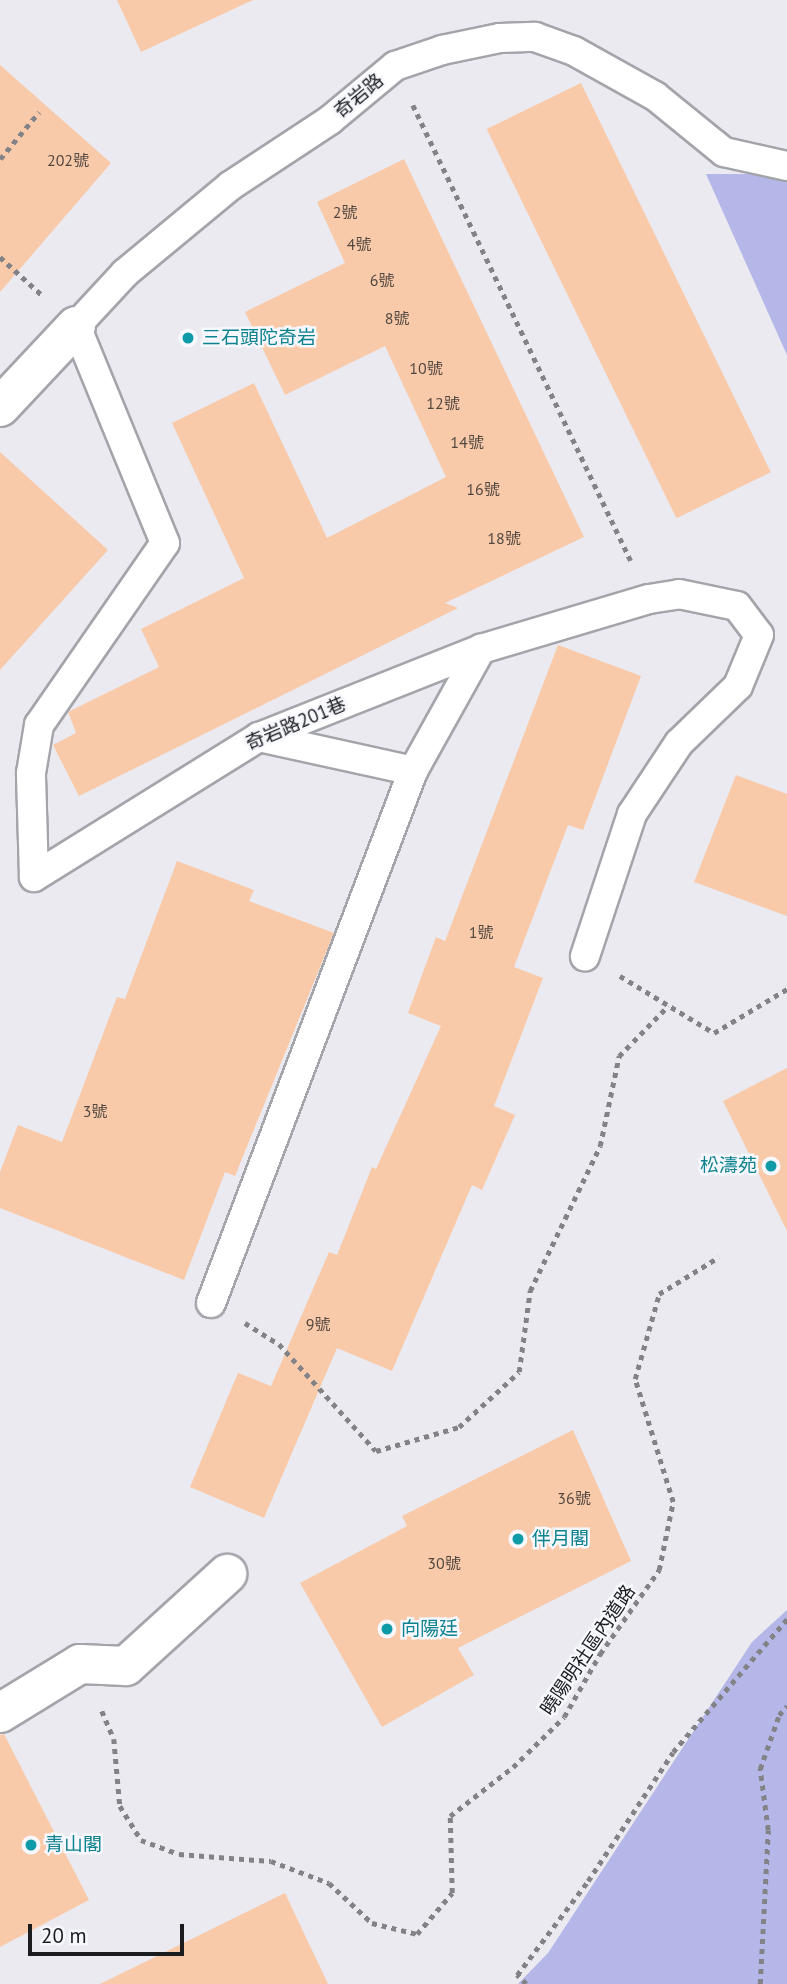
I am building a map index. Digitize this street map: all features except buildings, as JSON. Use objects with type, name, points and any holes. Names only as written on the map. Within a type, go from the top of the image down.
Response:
[{"type":"street","name":"奇岩路","points":[[0,407],[76,326]]},
{"type":"street","points":[[0,1713],[80,1664],[126,1666],[227,1574]]},
{"type":"lane","name":"奇岩路","points":[[76,326],[125,273],[230,186],[330,120],[394,66],[442,50],[500,38],[535,37],[574,51],[655,96],[724,152],[787,166]]},
{"type":"lane","name":"奇岩路201巷","points":[[76,326],[165,543],[39,725],[31,774],[34,877],[259,737],[481,649],[649,599],[679,594],[737,606],[759,635],[738,686],[679,743],[632,814],[585,956]]},
{"type":"lane","points":[[211,1303],[414,771],[481,649]]},
{"type":"lane","points":[[259,737],[414,771]]},
{"type":"path","points":[[394,66],[649,599]]},
{"type":"path","points":[[0,159],[39,112]]},
{"type":"path","points":[[0,257],[47,300]]},
{"type":"path","points":[[585,956],[714,1033],[787,989]]},
{"type":"path","points":[[211,1303],[279,1344],[376,1451],[459,1427],[519,1372],[530,1291],[600,1146],[619,1056],[668,1006]]},
{"type":"path","name":"曉陽明社區內道路","points":[[80,1664],[114,1739],[120,1806],[141,1840],[179,1854],[271,1861],[329,1883],[372,1923],[417,1934],[452,1893],[450,1816],[513,1768],[564,1717],[600,1654],[659,1570],[673,1502],[635,1379],[659,1294],[719,1257]]},
{"type":"path","points":[[526,1984],[517,1975],[588,1881],[673,1752],[787,1619]]},
{"type":"path","points":[[760,1984],[768,1830],[760,1769],[779,1715],[787,1706]]},
{"type":"shaded area","points":[[706,174],[787,174],[787,355]]},
{"type":"shaded area","points":[[787,1610],[787,1984],[518,1984],[548,1953],[752,1642]]},
{"type":"place","name":"三石頭陀奇岩","points":[[188,338]]},
{"type":"place","name":"松濤苑","points":[[771,1166]]},
{"type":"place","name":"伴月閣","points":[[518,1539]]},
{"type":"place","name":"向陽廷","points":[[387,1629]]},
{"type":"place","name":"青山閣","points":[[31,1845]]}]
